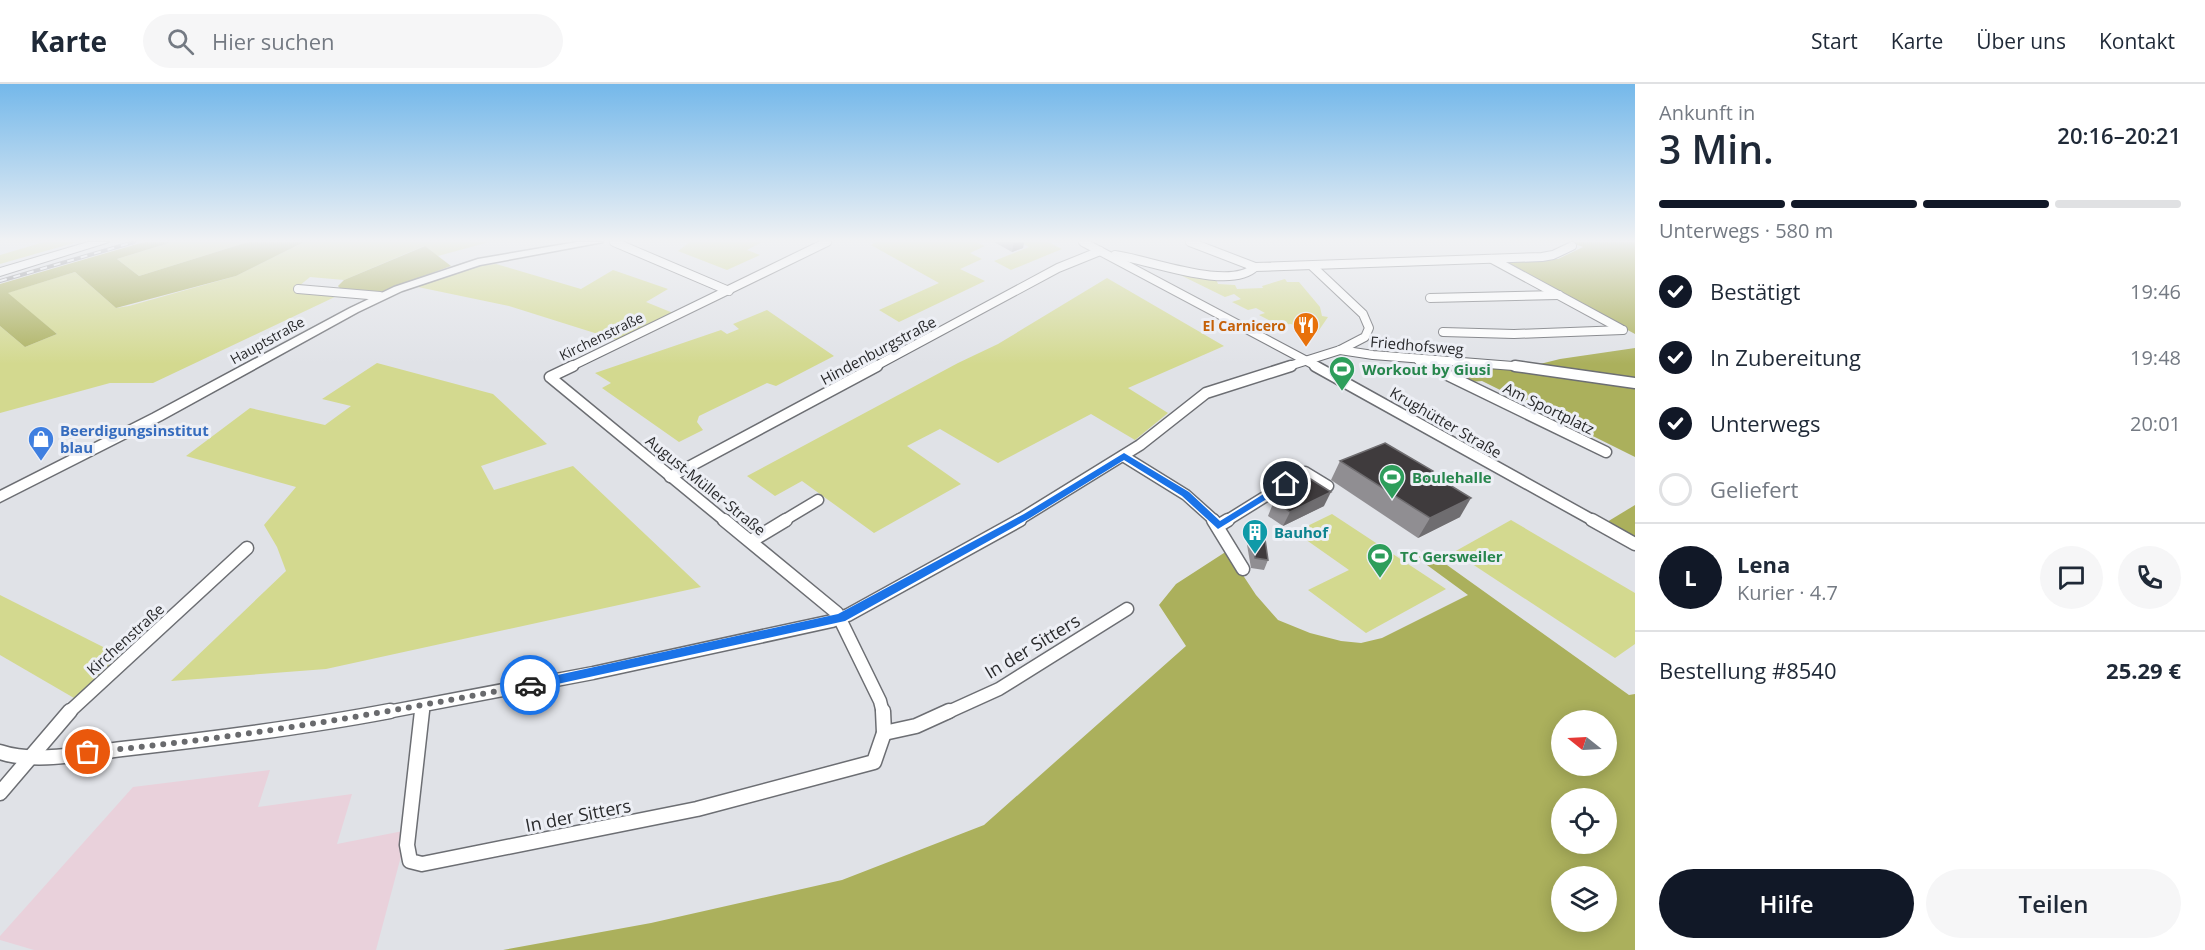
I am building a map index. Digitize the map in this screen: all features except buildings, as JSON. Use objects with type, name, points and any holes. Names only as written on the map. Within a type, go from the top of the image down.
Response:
[{"type":"main road","name":"Hauptstraße","points":[[0,497],[157,417],[380,296],[414,282]]},
{"type":"street","points":[[708,282],[729,291]]},
{"type":"street","name":"Kirchenstraße","points":[[550,377],[747,282]]},
{"type":"street","name":"Hindenburgstraße","points":[[670,477],[1031,282]]},
{"type":"street","name":"Krughütter Straße","points":[[1160,282],[1305,360],[1635,544]]},
{"type":"street","points":[[0,752],[14,757],[30,758],[237,736],[423,706],[593,673],[841,618],[1027,516],[1124,456],[1206,393],[1340,350],[1365,337],[1368,331],[1367,321],[1328,282]]},
{"type":"street","points":[[1443,332],[1623,330],[1536,282]]},
{"type":"street","points":[[298,289],[380,296]]},
{"type":"street","points":[[1431,298],[1559,295]]},
{"type":"street","name":"Friedhofsweg","points":[[1340,350],[1519,366],[1635,383]]},
{"type":"street","name":"Am Sportplatz","points":[[1414,358],[1606,452]]},
{"type":"street","name":"August-Müller-Straße","points":[[550,377],[751,541],[841,618]]},
{"type":"street","points":[[1124,456],[1185,494],[1208,513],[1243,569]]},
{"type":"street","points":[[1218,526],[1305,472],[1328,486]]},
{"type":"street","points":[[751,541],[818,500]]},
{"type":"street","name":"Kirchenstraße","points":[[0,793],[67,714],[247,548]]},
{"type":"street","name":"In der Sitters","points":[[885,733],[916,726],[999,688],[1127,609]]},
{"type":"street","name":"In der Sitters","points":[[423,706],[407,845],[410,861],[422,864],[697,809],[874,762],[885,733],[885,719],[880,701],[841,618]]},
{"type":"shaded area","points":[[270,770],[258,807],[352,794],[337,844],[408,830],[376,950],[34,950],[0,940],[0,936],[133,787]]},
{"type":"green space","points":[[41,282],[87,282],[116,308],[213,282],[303,282],[293,291],[339,295],[153,383],[110,383],[0,413],[0,326],[25,347],[57,334],[7,293]]},
{"type":"green space","points":[[42,282],[8,293],[57,334],[25,347],[0,326],[0,284]]},
{"type":"green space","points":[[87,282],[212,282],[116,308]]},
{"type":"green space","points":[[342,282],[406,282],[375,294],[343,292],[338,286]]},
{"type":"green space","points":[[424,282],[559,282],[581,289],[592,282],[649,282],[668,289],[646,302],[673,313],[617,340],[509,306],[413,286]]},
{"type":"green space","points":[[982,282],[899,322],[879,310],[939,283]]},
{"type":"green space","points":[[1100,282],[1115,282],[1224,346],[1128,388],[1168,413],[1135,440],[1091,414],[998,463],[940,429],[907,446],[961,484],[874,533],[802,481],[775,496],[747,476],[958,363],[998,344]]},
{"type":"green space","points":[[1195,282],[1235,285],[1237,289],[1263,288],[1262,286],[1274,282],[1299,282],[1320,307],[1322,316],[1328,317],[1317,333],[1303,325],[1298,327],[1291,324],[1278,325],[1259,315],[1265,313],[1256,308],[1248,310],[1232,302],[1241,299],[1234,294],[1225,297]]},
{"type":"green space","points":[[1540,282],[1635,282],[1635,334]]},
{"type":"green space","points":[[767,310],[834,356],[776,386],[767,383],[699,416],[697,422],[703,430],[679,442],[602,388],[611,383],[595,373],[721,330],[727,334],[739,329],[733,324]]},
{"type":"green space","points":[[1635,348],[1635,457],[1482,381],[1470,382],[1440,365],[1520,369],[1560,359]]},
{"type":"green space","points":[[377,363],[493,394],[547,444],[481,466],[494,490],[573,466],[701,587],[326,669],[171,681],[286,571],[277,547],[264,525],[296,487],[186,456],[250,408],[325,425],[351,406],[322,399]]},
{"type":"green space","points":[[1635,505],[1635,543],[1602,525]]},
{"type":"green space","name":"TC Gersweiler","points":[[1332,514],[1446,589],[1366,633],[1308,590],[1349,570],[1295,532]]},
{"type":"green space","points":[[1511,520],[1635,593],[1635,644],[1615,658],[1454,552]]},
{"type":"green space","points":[[1227,551],[1256,595],[1278,620],[1310,633],[1341,641],[1361,643],[1382,638],[1468,595],[1416,557],[1433,555],[1629,695],[1635,694],[1635,950],[503,950],[651,923],[842,880],[984,825],[1186,646],[1159,605],[1176,584]]},
{"type":"green space","points":[[0,595],[121,656],[74,698],[0,655]]},
{"type":"way so far","points":[[88,752],[237,736],[423,706],[530,685]]},
{"type":"place","name":"El Carnicero","points":[[1306,348]]},
{"type":"place","name":"Workout by Giusi","points":[[1342,392]]},
{"type":"place","name":"Beerdigungsinstitut blau","points":[[41,462]]},
{"type":"place","name":"Boulehalle","points":[[1392,500]]},
{"type":"place","name":"Bauhof","points":[[1255,555]]},
{"type":"place","name":"TC Gersweiler","points":[[1380,579]]},
{"type":"route","points":[[530,685],[832,621],[849,615],[1048,504],[1124,456],[1185,494],[1208,513],[1218,526],[1286,484]]}]
